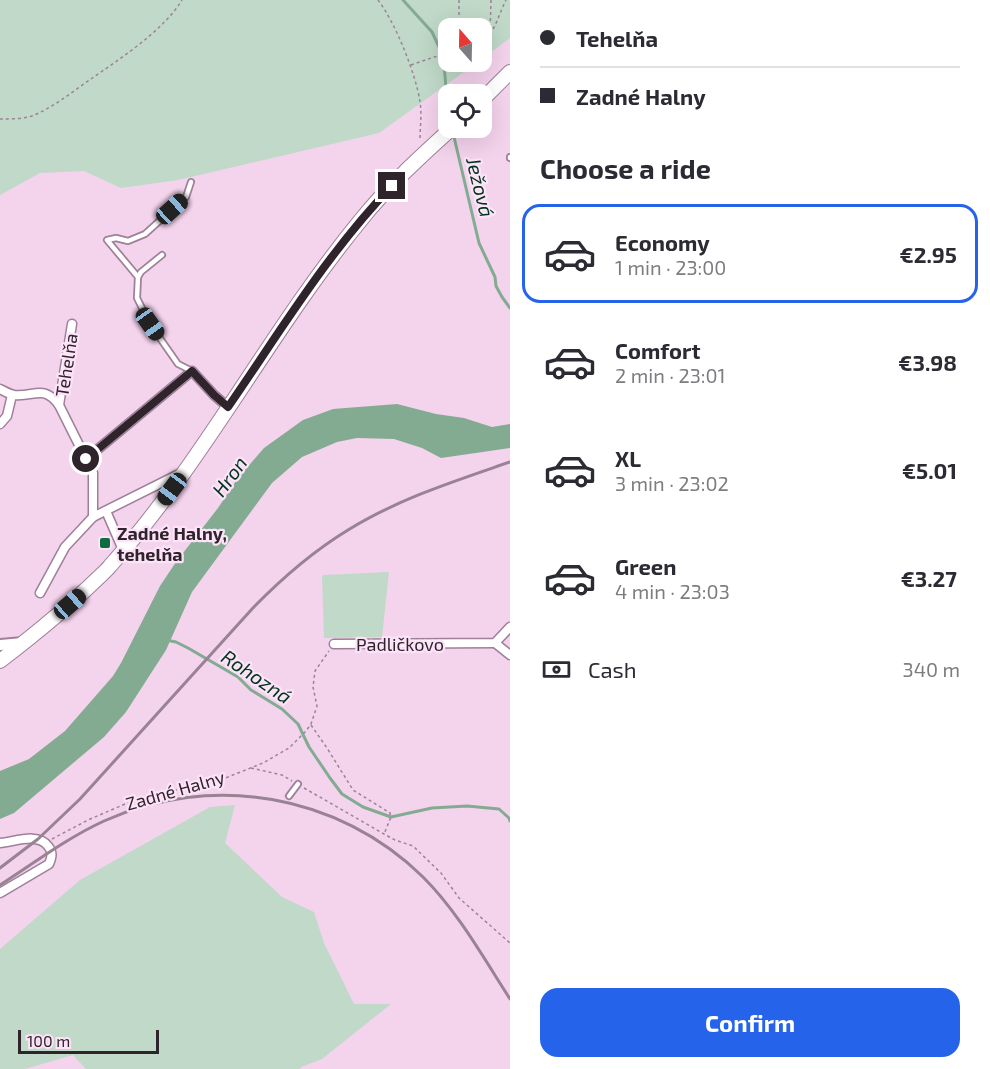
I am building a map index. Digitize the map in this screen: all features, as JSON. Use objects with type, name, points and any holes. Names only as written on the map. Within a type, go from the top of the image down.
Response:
[{"type":"main road","points":[[492,90],[510,72]]},
{"type":"main road","points":[[0,661],[24,643],[109,568],[184,471],[347,237],[374,204],[441,138]]},
{"type":"street","name":"Tehelňa","points":[[59,405],[72,324]]},
{"type":"street","points":[[86,459],[192,371],[228,407]]},
{"type":"street","points":[[0,389],[12,395],[7,416],[0,424]]},
{"type":"street","name":"Tehelňa","points":[[12,395],[44,393],[59,405],[93,473],[93,517]]},
{"type":"street","points":[[40,593],[65,547],[93,517],[184,471]]},
{"type":"street","points":[[106,511],[123,550]]},
{"type":"street","points":[[510,627],[495,643],[510,655]]},
{"type":"street","points":[[0,645],[24,643]]},
{"type":"street","name":"Padličkovo","points":[[334,644],[495,643]]},
{"type":"street","points":[[0,843],[38,839],[46,842],[52,857],[49,864],[0,893]]},
{"type":"lane","points":[[138,277],[107,240],[116,238],[128,241],[144,234],[186,197],[192,182]]},
{"type":"lane","points":[[162,255],[138,277],[138,298],[150,324],[178,364],[192,371]]},
{"type":"lane","points":[[289,796],[298,784]]},
{"type":"path","points":[[0,119],[30,117],[54,106],[158,28],[182,0]]},
{"type":"path","points":[[378,0],[388,12],[410,66],[420,103],[420,142],[427,151]]},
{"type":"path","points":[[459,0],[459,18]]},
{"type":"path","points":[[490,18],[491,0]]},
{"type":"path","points":[[492,30],[506,0]]},
{"type":"path","points":[[410,66],[438,56]]},
{"type":"path","name":"Padličkovo","points":[[311,724],[317,706],[313,687],[315,671],[334,644]]},
{"type":"path","points":[[250,768],[289,748],[311,724],[353,790],[390,813],[391,817],[384,834]]},
{"type":"path","points":[[250,768],[282,775],[395,840],[413,846],[441,873],[459,898],[510,943]]},
{"type":"path","name":"Zadné Halny","points":[[46,842],[88,820],[139,798],[208,785],[250,768]]},
{"type":"shaded area","points":[[0,0],[510,0],[510,38],[492,52],[492,18],[438,18],[438,72],[464,72],[447,84],[438,84],[438,91],[379,133],[178,180],[121,188],[84,171],[40,173],[0,195]]},
{"type":"shaded area","points":[[397,404],[436,414],[464,418],[492,427],[510,424],[510,448],[441,458],[422,448],[394,439],[357,438],[337,442],[302,457],[272,483],[192,592],[166,650],[126,712],[104,737],[14,813],[0,819],[0,771],[29,759],[65,731],[113,676],[160,586],[238,478],[264,448],[303,420],[333,409]]},
{"type":"shaded area","points":[[389,572],[382,637],[324,638],[322,576]]},
{"type":"shaded area","points":[[235,805],[225,843],[282,897],[314,912],[324,943],[354,1004],[391,1004],[322,1059],[300,1069],[86,1069],[73,1055],[25,1069],[0,1069],[0,949],[80,880],[210,807]]},
{"type":"waterway","name":"Ježová","points":[[403,0],[432,32],[438,45]]},
{"type":"waterway","name":"Ježová","points":[[445,72],[446,84]]},
{"type":"waterway","name":"Ježová","points":[[454,138],[479,243],[495,277],[496,286],[510,308]]},
{"type":"waterway","name":"Rohozná","points":[[166,640],[188,648],[238,677],[251,690],[282,709],[298,724],[309,747],[342,794],[363,807],[391,817],[432,808],[467,806],[499,809],[510,821]]},
{"type":"railway","points":[[0,868],[38,839],[80,799],[252,609],[309,557],[335,538],[387,509],[427,491],[510,462]]},
{"type":"railway","points":[[0,885],[90,828],[145,806],[187,797],[230,795],[272,800],[313,810],[353,826],[390,849],[423,877],[448,905],[470,935],[510,999]]},
{"type":"place","name":"Zadné Halny, tehelňa","points":[[105,543]]},
{"type":"route","points":[[86,459],[192,371],[228,407],[330,258],[361,219],[392,186]]},
{"type":"water label","name":"Hron","points":[[229,476]]}]
